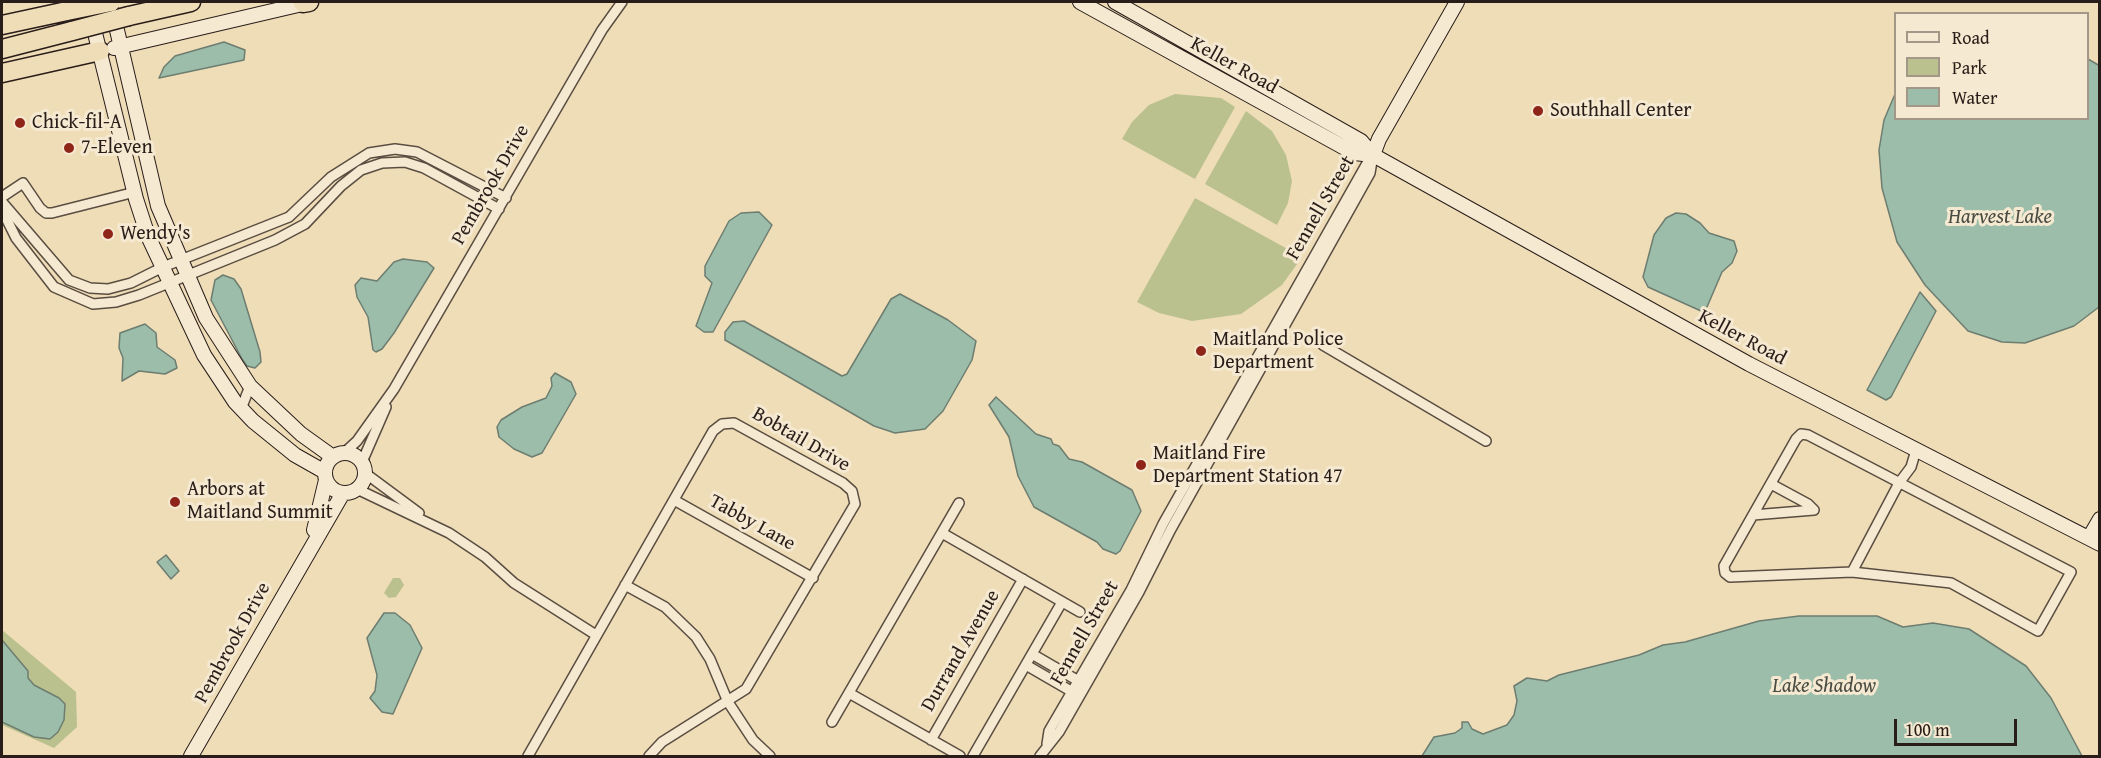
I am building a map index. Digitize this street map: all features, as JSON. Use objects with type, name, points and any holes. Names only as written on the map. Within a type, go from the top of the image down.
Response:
[{"type":"highway","points":[[2,25],[111,2]]},
{"type":"highway","points":[[2,49],[191,2]]},
{"type":"highway","points":[[2,73],[100,51]]},
{"type":"street","points":[[87,2],[148,236],[204,356],[238,405],[269,436],[326,476],[336,491],[343,493],[357,489],[433,523]]},
{"type":"street","points":[[111,2],[158,206],[187,276],[219,341],[250,386],[293,427],[338,455],[351,453],[363,467],[433,523],[485,557],[514,583],[596,635]]},
{"type":"street","points":[[100,51],[308,2]]},
{"type":"street","name":"Pembrook Drive","points":[[338,455],[357,441],[394,389],[602,30],[622,2]]},
{"type":"street","name":"Keller Road","points":[[1080,2],[1354,153],[1372,155]]},
{"type":"street","name":"Keller Road","points":[[1115,2],[1361,141],[1372,155],[1604,286],[2094,541]]},
{"type":"street","points":[[1372,155],[1456,2]]},
{"type":"street","points":[[1159,46],[1167,32]]},
{"type":"street","points":[[2,202],[69,280],[90,288],[108,289],[131,283],[162,267],[289,217],[331,177],[369,153],[395,149],[417,152],[506,198]]},
{"type":"street","name":"Fennell Street","points":[[1040,756],[1047,744],[1059,732],[1076,694],[1167,526],[1372,155]]},
{"type":"street","points":[[2,210],[16,237],[40,271],[54,286],[73,297],[93,304],[116,302],[275,240],[305,224],[341,186],[361,170],[382,163],[405,162],[424,168],[499,209]]},
{"type":"street","points":[[2,197],[23,183],[40,208],[46,213],[52,213],[135,192]]},
{"type":"street","points":[[1323,345],[1486,441]]},
{"type":"street","points":[[238,405],[250,386]]},
{"type":"street","name":"Pembrook Drive","points":[[363,467],[394,389]]},
{"type":"street","name":"Bobtail Drive","points":[[528,756],[713,431],[722,424],[734,423],[843,483],[852,491],[855,504],[746,689],[728,702],[693,720],[662,742],[649,756]]},
{"type":"street","points":[[1801,434],[1808,435],[2071,572],[2038,631],[1951,583],[1852,572],[1730,577],[1725,573],[1724,566],[1771,484],[1801,434]]},
{"type":"street","points":[[1852,572],[1899,483],[1911,467],[1916,450]]},
{"type":"street","points":[[326,476],[338,455]]},
{"type":"street","points":[[357,489],[363,467]]},
{"type":"street","name":"Pembrook Drive","points":[[308,549],[326,476]]},
{"type":"street","points":[[1753,515],[1814,510],[1808,504],[1771,484]]},
{"type":"street","name":"Pembrook Drive","points":[[191,756],[308,549],[343,493]]},
{"type":"street","name":"Tabby Lane","points":[[674,500],[813,578]]},
{"type":"street","points":[[832,722],[959,503]]},
{"type":"street","points":[[2094,541],[2100,519]]},
{"type":"street","points":[[942,533],[1080,612]]},
{"type":"street","name":"Durrand Avenue","points":[[931,740],[1023,579]]},
{"type":"street","points":[[625,585],[665,607],[696,637],[710,659],[728,702],[753,740],[770,756]]},
{"type":"street","points":[[973,756],[1062,602]]},
{"type":"street","points":[[1032,654],[1082,683]]},
{"type":"street","points":[[1026,665],[1076,694]]},
{"type":"street","points":[[1046,676],[1052,666]]},
{"type":"street","points":[[849,693],[960,756]]},
{"type":"green space","points":[[1175,94],[1221,98],[1235,107],[1195,179],[1122,139],[1132,122],[1149,105]]},
{"type":"green space","points":[[1246,111],[1272,131],[1286,155],[1292,181],[1288,203],[1277,225],[1205,184]]},
{"type":"green space","points":[[1195,198],[1302,257],[1282,285],[1241,314],[1192,321],[1159,313],[1137,302]]},
{"type":"green space","points":[[393,578],[400,578],[404,585],[396,597],[389,598],[384,593]]},
{"type":"green space","points":[[2,630],[76,692],[77,727],[54,748],[2,725]]},
{"type":"water","points":[[224,42],[245,50],[244,60],[159,78],[164,67],[175,56]]},
{"type":"water","name":"Harvest Lake","points":[[2089,60],[2100,66],[2099,307],[2074,326],[2025,343],[2002,342],[1968,331],[1925,285],[1897,242],[1882,188],[1879,150],[1884,120],[1894,96],[1894,120],[2089,120]]},
{"type":"water","points":[[759,212],[772,225],[713,332],[704,332],[696,326],[712,283],[705,276],[705,266],[729,221],[741,213]]},
{"type":"water","points":[[1676,213],[1686,214],[1700,223],[1709,233],[1734,241],[1737,251],[1732,263],[1722,272],[1707,307],[1701,311],[1648,287],[1643,277],[1654,235],[1666,218]]},
{"type":"water","points":[[403,259],[427,262],[434,268],[394,333],[382,349],[376,352],[373,350],[368,317],[357,297],[355,285],[361,278],[377,281],[394,262]]},
{"type":"water","points":[[223,275],[234,279],[241,289],[260,352],[261,362],[255,368],[247,366],[242,359],[211,300],[215,280]]},
{"type":"water","points":[[1920,292],[1936,311],[1891,397],[1886,400],[1867,390]]},
{"type":"water","points":[[900,294],[948,320],[976,341],[972,360],[943,411],[925,429],[895,433],[874,426],[725,340],[725,332],[733,322],[744,321],[842,376],[847,374],[891,299]]},
{"type":"water","points":[[145,324],[156,333],[157,347],[175,360],[177,368],[165,374],[139,371],[122,381],[123,358],[119,348],[120,333]]},
{"type":"water","points":[[555,373],[571,382],[576,394],[542,453],[532,457],[514,449],[499,437],[497,427],[501,420],[522,407],[546,398],[552,386],[551,378]]},
{"type":"water","points":[[996,397],[1036,434],[1051,439],[1053,444],[1059,446],[1069,459],[1082,462],[1132,490],[1141,511],[1120,551],[1116,554],[1103,549],[1097,542],[1034,507],[1018,476],[1009,437],[989,405]]},
{"type":"water","points":[[166,555],[179,571],[171,579],[157,562]]},
{"type":"water","points":[[384,613],[395,613],[410,625],[422,648],[393,714],[382,712],[370,698],[375,691],[377,675],[367,638]]},
{"type":"water","name":"Lake Shadow","points":[[1799,616],[1877,616],[1903,627],[1933,623],[1969,629],[2026,666],[2051,698],[2082,756],[1422,756],[1434,737],[1455,733],[1462,728],[1462,722],[1468,722],[1472,729],[1483,734],[1507,725],[1514,715],[1517,701],[1514,686],[1527,678],[1547,681],[1559,675],[1639,655],[1663,645],[1685,642],[1759,621]]},
{"type":"water","points":[[2,640],[28,671],[28,678],[34,685],[59,698],[65,704],[64,720],[58,732],[50,739],[34,737],[2,722]]},
{"type":"place","name":"Southhall Center","points":[[1538,111]]},
{"type":"place","name":"Chick-fil-A","points":[[20,123]]},
{"type":"place","name":"7-Eleven","points":[[69,148]]},
{"type":"place","name":"Wendy's","points":[[108,234]]},
{"type":"place","name":"Maitland Police Department","points":[[1201,351]]},
{"type":"place","name":"Maitland Fire Department Station 47","points":[[1141,465]]},
{"type":"place","name":"Arbors at Maitland Summit","points":[[175,502]]}]
